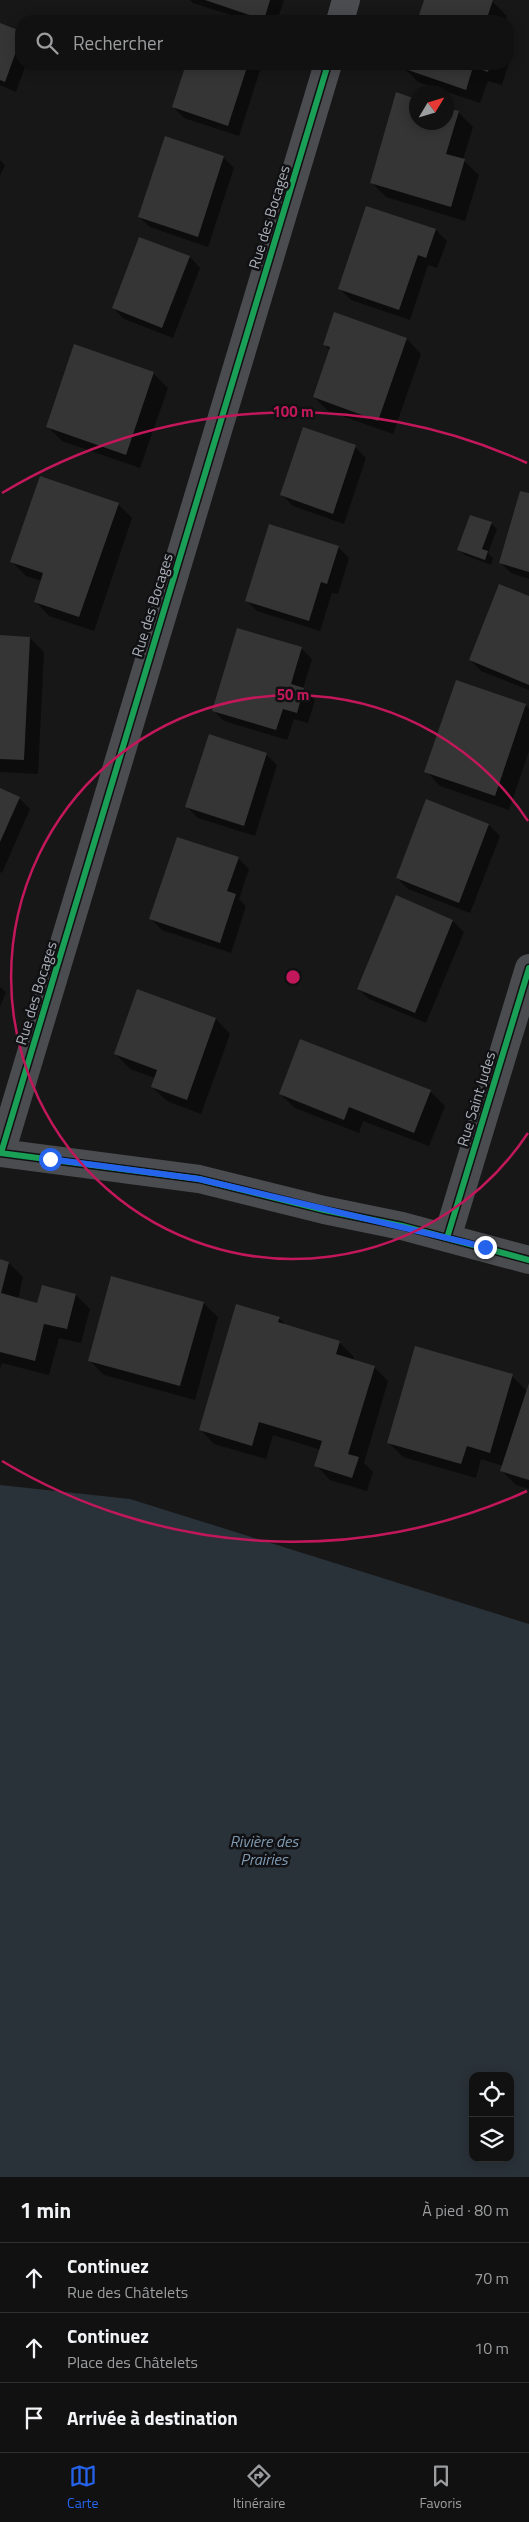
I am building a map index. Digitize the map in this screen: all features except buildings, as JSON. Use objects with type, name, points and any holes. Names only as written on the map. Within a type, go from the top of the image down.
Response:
[{"type":"street","points":[[342,15],[346,0]]},
{"type":"street","name":"Rue des Bocages","points":[[0,1153],[326,70]]},
{"type":"street","name":"Rue Saint Judes","points":[[447,1238],[529,968]]},
{"type":"street","points":[[0,1153],[199,1179],[447,1238],[529,1260]]},
{"type":"water","name":"Rivière des Prairies","points":[[0,1485],[130,1499],[529,1624],[529,2177],[0,2177]]},
{"type":"cycle path","points":[[1,1153],[326,70]]},
{"type":"cycle path","points":[[447,1238],[529,968]]},
{"type":"cycle path","points":[[0,1153],[199,1179],[324,1210],[402,1226],[529,1260]]},
{"type":"route","points":[[50,1159],[199,1179],[485,1247]]}]
